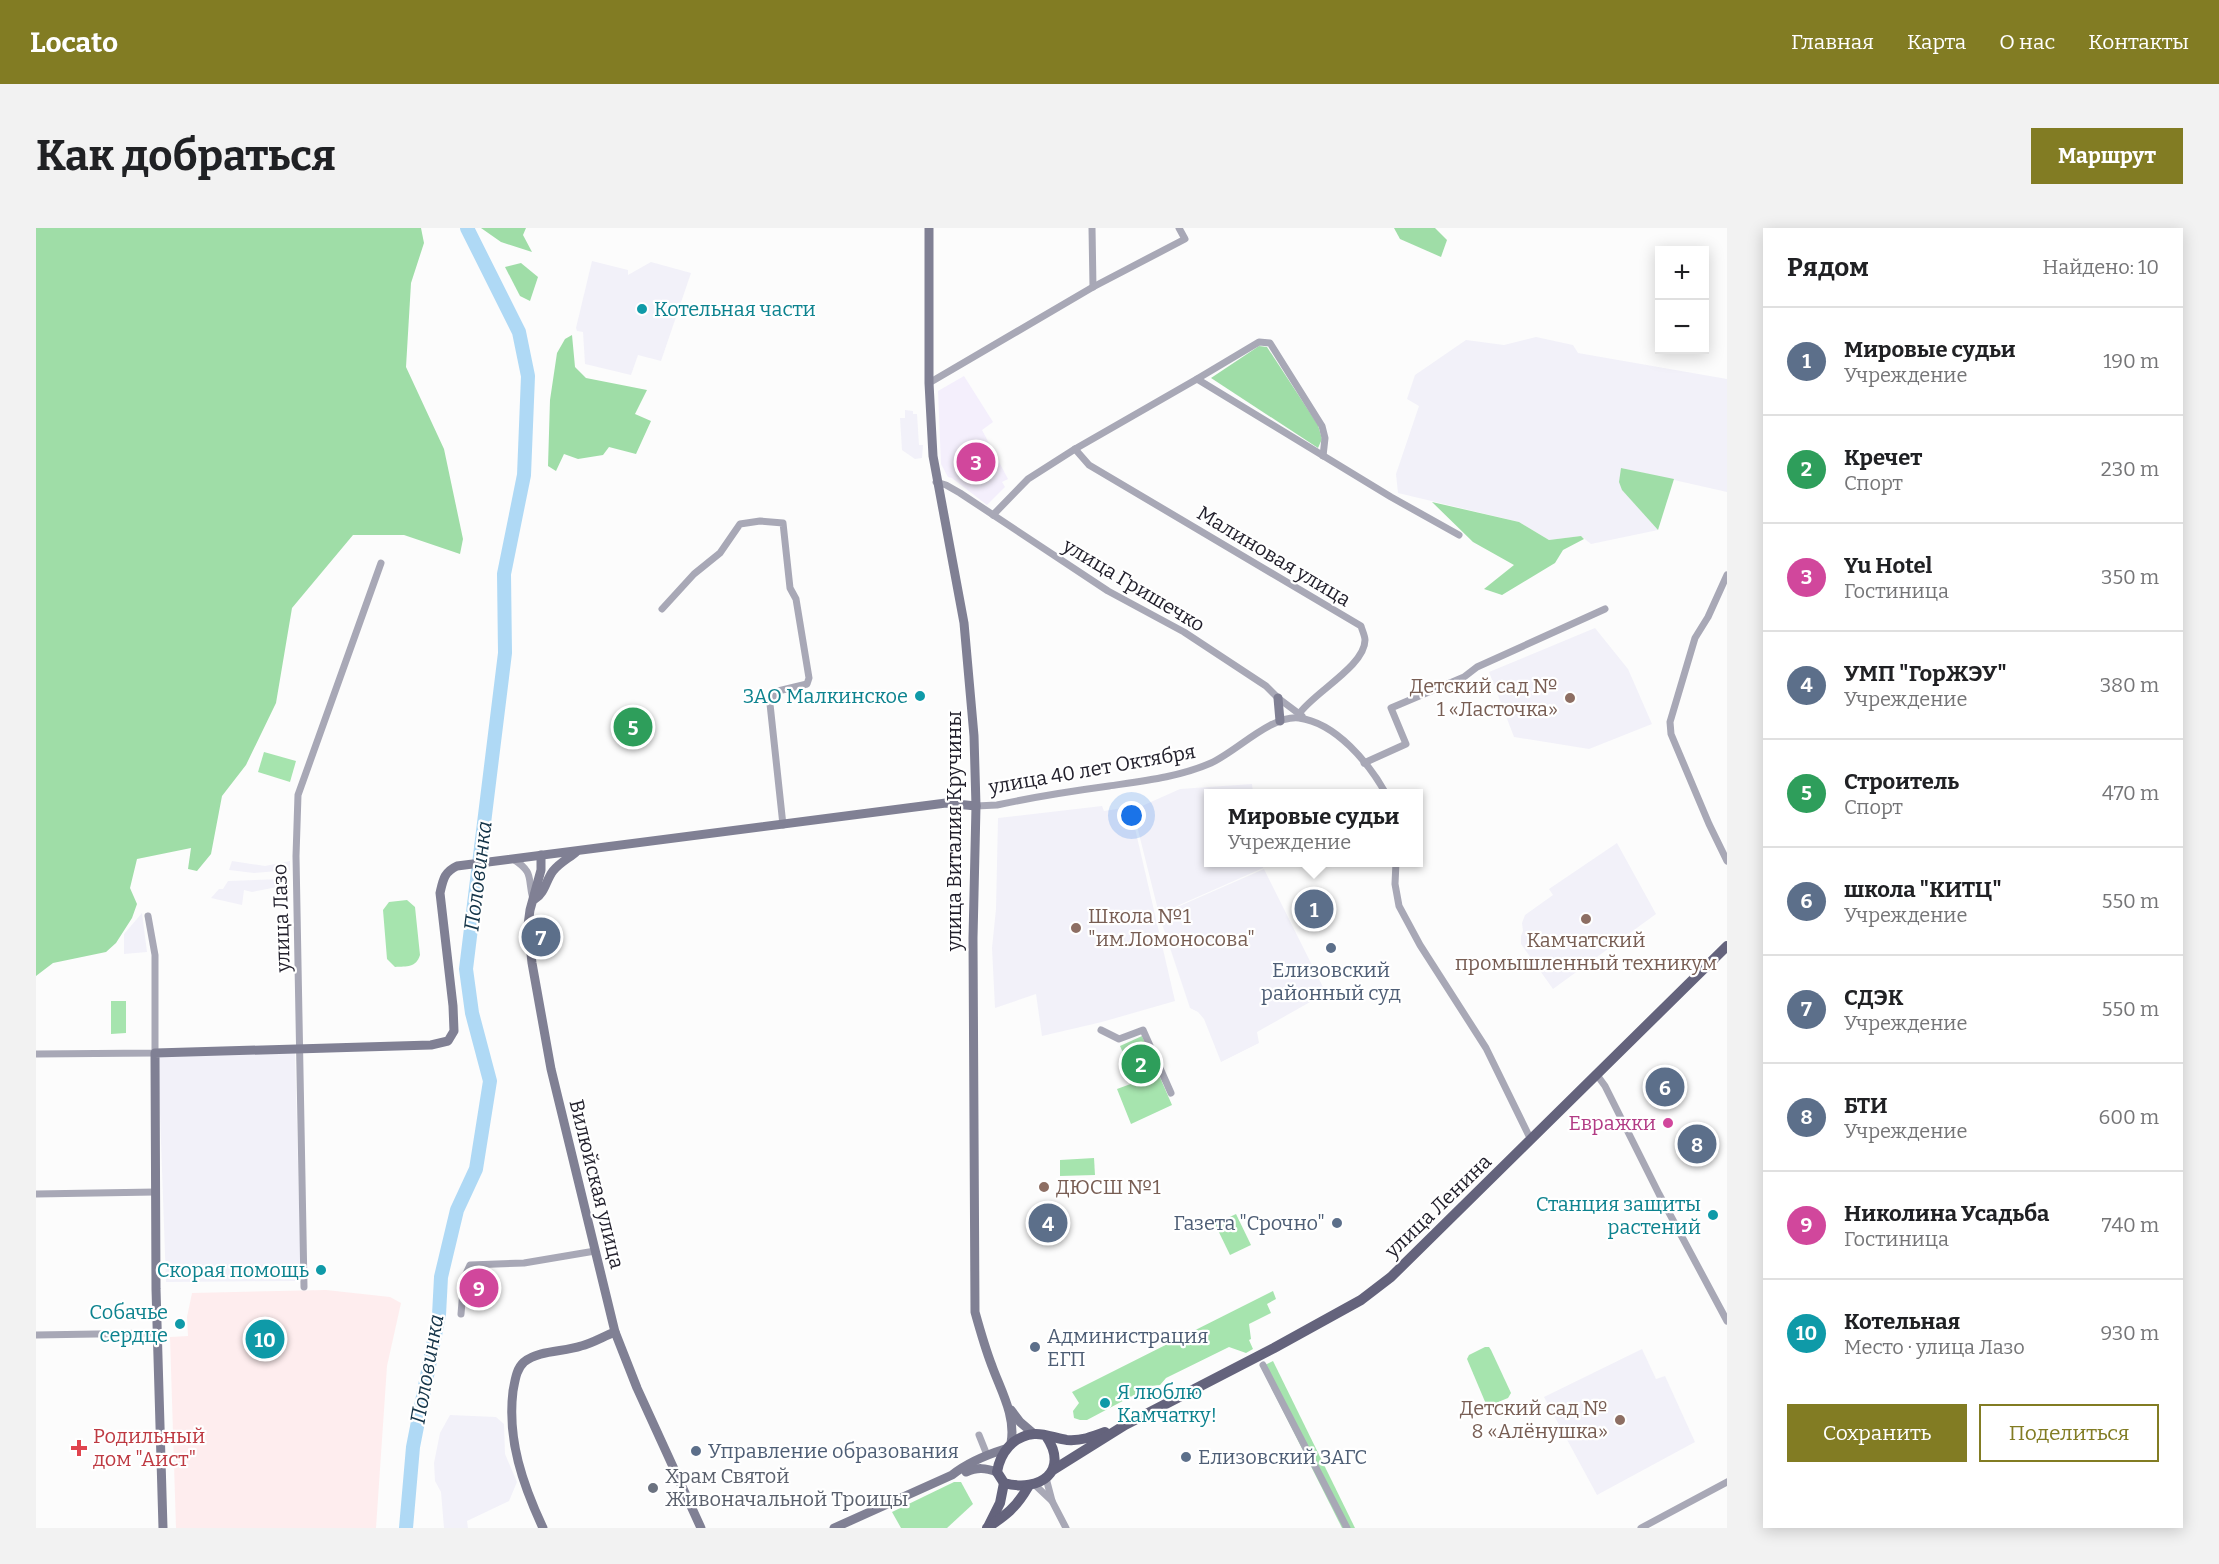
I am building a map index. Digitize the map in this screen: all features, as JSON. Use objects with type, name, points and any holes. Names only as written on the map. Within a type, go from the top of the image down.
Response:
[{"type":"main road","name":"улица Ленина","points":[[1049,1474],[1125,1425],[1361,1300],[1391,1277],[1727,946]]},
{"type":"main road","name":"улица Ленина","points":[[1046,1436],[1068,1440],[1087,1439],[1125,1425]]},
{"type":"main road","points":[[1034,1434],[1046,1436],[1054,1451],[1049,1474],[1031,1486],[1018,1504],[1001,1519],[987,1527],[1000,1503],[1004,1483],[997,1472],[998,1462],[1008,1446],[1034,1434]]},
{"type":"main road","points":[[1004,1483],[1031,1486]]},
{"type":"street","name":"улица Виталия Кручины","points":[[929,228],[929,383],[933,456],[967,648],[976,806],[973,938],[975,1312],[1012,1426],[1008,1446]]},
{"type":"street","points":[[1092,228],[1093,286]]},
{"type":"street","points":[[929,383],[1093,286],[1185,239],[1179,228]]},
{"type":"street","points":[[993,515],[1028,479],[1075,449],[1259,342],[1270,343],[1322,426],[1325,438],[1323,456]]},
{"type":"street","points":[[1197,380],[1391,497],[1459,535]]},
{"type":"street","name":"Малиновая улица","points":[[1075,449],[1089,465],[1360,627],[1365,641],[1360,656],[1323,692],[1306,704],[1299,714]]},
{"type":"street","name":"улица Гришечко","points":[[936,483],[946,485],[1108,591],[1184,632],[1266,686],[1278,698],[1311,721]]},
{"type":"street","points":[[662,609],[694,574],[720,553],[740,524],[760,521],[783,523],[790,588],[796,599],[809,678],[807,684],[778,691],[770,704],[780,826]]},
{"type":"street","name":"улица Лазо","points":[[304,1287],[296,856],[298,795],[381,563]]},
{"type":"street","points":[[1727,575],[1708,617],[1695,638],[1670,722],[1671,734],[1727,861]]},
{"type":"street","points":[[1364,763],[1406,744],[1391,708],[1464,677],[1477,667],[1605,609]]},
{"type":"street","points":[[1278,698],[1280,721],[1297,718],[1311,721],[1330,731],[1364,763],[1382,789]]},
{"type":"street","name":"улица 40 лет Октября","points":[[976,806],[997,806],[1181,773],[1212,763],[1280,721]]},
{"type":"street","points":[[36,1054],[155,1053],[443,1043],[451,1037],[454,1031],[440,893],[448,870],[457,866],[946,803],[976,806]]},
{"type":"street","name":"Вилюйская улица","points":[[578,851],[557,867],[547,880],[542,893],[533,900],[528,924],[532,963],[551,1069],[615,1332],[637,1388],[701,1528]]},
{"type":"street","points":[[533,900],[541,870],[541,855]]},
{"type":"street","points":[[510,860],[524,866],[531,878],[533,900]]},
{"type":"street","points":[[1396,867],[1395,884],[1399,906],[1420,945],[1486,1048],[1531,1140]]},
{"type":"street","points":[[148,916],[155,955],[155,1192],[163,1528]]},
{"type":"street","points":[[1101,1030],[1119,1039],[1143,1030],[1171,1093]]},
{"type":"street","points":[[1597,1075],[1605,1086],[1659,1194],[1727,1321]]},
{"type":"street","points":[[36,1194],[155,1192]]},
{"type":"street","points":[[461,1314],[464,1278],[470,1265],[524,1263],[594,1251]]},
{"type":"street","points":[[543,1528],[516,1455],[512,1405],[519,1369],[531,1358],[581,1346],[615,1332]]},
{"type":"street","points":[[36,1335],[157,1333]]},
{"type":"street","points":[[1263,1365],[1347,1528]]},
{"type":"street","name":"улица Виталия Кручины","points":[[1004,1397],[1020,1422],[1034,1434]]},
{"type":"street","points":[[979,1435],[987,1455]]},
{"type":"street","points":[[834,1528],[952,1475],[1008,1446]]},
{"type":"street","points":[[952,1475],[962,1474],[975,1468],[997,1472]]},
{"type":"street","points":[[1049,1474],[1052,1502],[1066,1528]]},
{"type":"street","points":[[1641,1528],[1727,1482]]},
{"type":"street","points":[[1031,1486],[1052,1502]]},
{"type":"shaded area","points":[[592,261],[628,270],[628,275],[651,262],[691,273],[661,361],[638,355],[631,375],[585,364],[583,332],[577,331],[576,328]]},
{"type":"shaded area","points":[[1536,337],[1573,345],[1578,353],[1727,379],[1727,492],[1621,468],[1622,490],[1658,530],[1591,544],[1581,536],[1549,540],[1519,522],[1398,493],[1396,474],[1419,406],[1407,399],[1415,375],[1466,340],[1504,345]]},
{"type":"shaded area","points":[[964,376],[993,422],[982,430],[1008,479],[1002,482],[1005,487],[987,505],[948,477],[941,464],[938,391]]},
{"type":"shaded area","points":[[905,410],[917,414],[919,445],[923,445],[922,458],[915,459],[902,450],[900,418],[905,418]]},
{"type":"shaded area","name":"Детский сад № 1 «Ласточка»","points":[[1595,628],[1628,669],[1652,724],[1589,749],[1514,737],[1489,672]]},
{"type":"shaded area","points":[[1252,784],[1253,789],[1204,789],[1204,867],[1263,868],[1159,914],[1133,810],[1180,789]]},
{"type":"shaded area","name":"Школа №1 \"им.Ломоносова\"","points":[[1102,806],[1104,811],[1122,808],[1131,811],[1175,1001],[1042,1036],[1036,994],[995,1008],[992,948],[996,909],[998,818]]},
{"type":"shaded area","name":"Камчатский промышленный техникум","points":[[1617,843],[1656,914],[1553,989],[1521,944],[1522,923],[1525,915],[1553,895],[1549,889]]},
{"type":"shaded area","points":[[232,861],[265,866],[290,861],[290,870],[254,873],[229,870]]},
{"type":"shaded area","points":[[1264,869],[1326,993],[1257,1032],[1259,1043],[1221,1062],[1204,1019],[1190,1008],[1159,915]]},
{"type":"shaded area","points":[[283,879],[283,886],[252,892],[244,890],[242,905],[211,898],[219,889],[223,889],[228,881]]},
{"type":"shaded area","points":[[142,913],[147,952],[124,954],[124,934]]},
{"type":"shaded area","points":[[295,1052],[301,1281],[166,1282],[158,1057]]},
{"type":"shaded area","points":[[326,1290],[390,1297],[401,1303],[387,1366],[376,1528],[176,1528],[170,1337],[188,1336],[187,1317],[192,1293]]},
{"type":"shaded area","name":"Детский сад № 8 «Алёнушка»","points":[[1642,1349],[1656,1379],[1665,1376],[1695,1442],[1597,1495],[1544,1397]]},
{"type":"shaded area","points":[[450,1415],[496,1417],[504,1424],[505,1454],[517,1482],[509,1501],[467,1521],[468,1528],[444,1528],[441,1492],[435,1481],[434,1463],[440,1433]]},
{"type":"green space","points":[[36,228],[421,228],[424,243],[411,283],[406,367],[444,449],[463,539],[460,554],[404,535],[353,535],[292,608],[276,703],[246,765],[222,796],[211,854],[197,871],[188,869],[191,848],[137,859],[130,888],[137,904],[132,918],[116,943],[106,952],[53,963],[36,976]]},
{"type":"green space","points":[[481,228],[526,228],[523,235],[532,252],[501,242]]},
{"type":"green space","points":[[1394,228],[1435,228],[1447,240],[1441,257],[1400,239]]},
{"type":"green space","points":[[521,263],[538,277],[530,301],[520,296],[505,267]]},
{"type":"green space","points":[[572,335],[575,367],[586,378],[647,390],[635,414],[651,421],[636,454],[609,447],[603,455],[578,459],[564,454],[556,471],[548,466],[550,400],[557,353],[565,339]]},
{"type":"green space","points":[[1259,346],[1267,347],[1318,425],[1322,439],[1318,448],[1211,378]]},
{"type":"green space","points":[[1621,468],[1674,479],[1658,530],[1622,490],[1619,482]]},
{"type":"green space","points":[[1432,502],[1519,522],[1549,540],[1581,536],[1584,539],[1563,550],[1555,563],[1502,595],[1484,589],[1514,565],[1473,542]]},
{"type":"green space","points":[[264,752],[296,761],[290,782],[258,772]]},
{"type":"green space","points":[[407,900],[415,907],[420,955],[413,964],[395,967],[387,959],[383,910],[389,902]]},
{"type":"green space","points":[[111,1001],[126,1001],[126,1033],[111,1034]]},
{"type":"green space","points":[[1142,1036],[1172,1105],[1131,1124],[1117,1089],[1136,1082],[1120,1046]]},
{"type":"green space","points":[[1094,1158],[1095,1175],[1060,1176],[1060,1160]]},
{"type":"green space","points":[[1236,1214],[1251,1245],[1230,1255],[1215,1224]]},
{"type":"green space","points":[[1273,1291],[1276,1299],[1267,1304],[1271,1313],[1249,1324],[1251,1339],[1249,1340],[1253,1349],[1246,1353],[1229,1347],[1166,1378],[1160,1385],[1151,1386],[1087,1420],[1074,1418],[1073,1411],[1079,1403],[1072,1392]]},
{"type":"green space","points":[[1485,1347],[1491,1350],[1511,1393],[1508,1398],[1491,1405],[1486,1404],[1467,1359],[1469,1355]]},
{"type":"green space","points":[[1273,1361],[1355,1528],[1342,1528],[1261,1367]]},
{"type":"green space","points":[[954,1482],[961,1482],[973,1504],[947,1528],[901,1528],[892,1512]]},
{"type":"waterway","name":"Половинка","points":[[406,1528],[413,1447],[439,1315],[441,1277],[457,1210],[476,1169],[490,1081],[472,1013],[466,969],[505,653],[504,574],[524,475],[528,376],[519,332],[467,228]]},
{"type":"place","name":"Котельная части","points":[[642,309]]},
{"type":"place","name":"Yu Hotel","points":[[976,462]]},
{"type":"place","name":"ЗАО Малкинское","points":[[920,696]]},
{"type":"place","name":"Детский сад № 1 «Ласточка»","points":[[1570,698]]},
{"type":"place","name":"Строитель","points":[[633,727]]},
{"type":"place","name":"Мировые судьи","points":[[1314,909]]},
{"type":"place","name":"Камчатский промышленный техникум","points":[[1586,919]]},
{"type":"place","name":"Школа №1 \"им.Ломоносова\"","points":[[1076,928]]},
{"type":"place","name":"СДЭК","points":[[541,937]]},
{"type":"place","name":"Елизовский районный суд","points":[[1331,948]]},
{"type":"place","name":"Кречет","points":[[1141,1064]]},
{"type":"place","name":"школа \"КИТЦ\"","points":[[1665,1087]]},
{"type":"place","name":"Евражки","points":[[1668,1123]]},
{"type":"place","name":"БТИ","points":[[1697,1144]]},
{"type":"place","name":"ДЮСШ №1","points":[[1044,1187]]},
{"type":"place","name":"Станция защиты растений","points":[[1713,1215]]},
{"type":"place","name":"УМП \"ГорЖЭУ\"","points":[[1048,1223]]},
{"type":"place","name":"Газета \"Срочно\"","points":[[1337,1223]]},
{"type":"place","name":"Скорая помощь","points":[[321,1270]]},
{"type":"place","name":"Николина Усадьба","points":[[479,1288]]},
{"type":"place","name":"Собачье сердце","points":[[180,1324]]},
{"type":"place","name":"Котельная","points":[[265,1339]]},
{"type":"place","name":"Администрация ЕГП","points":[[1035,1347]]},
{"type":"place","name":"Я люблю Камчатку!","points":[[1105,1403]]},
{"type":"place","name":"Детский сад № 8 «Алёнушка»","points":[[1620,1420]]},
{"type":"place","name":"Родильный дом \"Аист\"","points":[[79,1448]]},
{"type":"place","name":"Управление образования","points":[[696,1451]]},
{"type":"place","name":"Елизовский ЗАГС","points":[[1186,1457]]},
{"type":"place","name":"Храм Святой Живоначальной Троицы","points":[[653,1488]]}]
